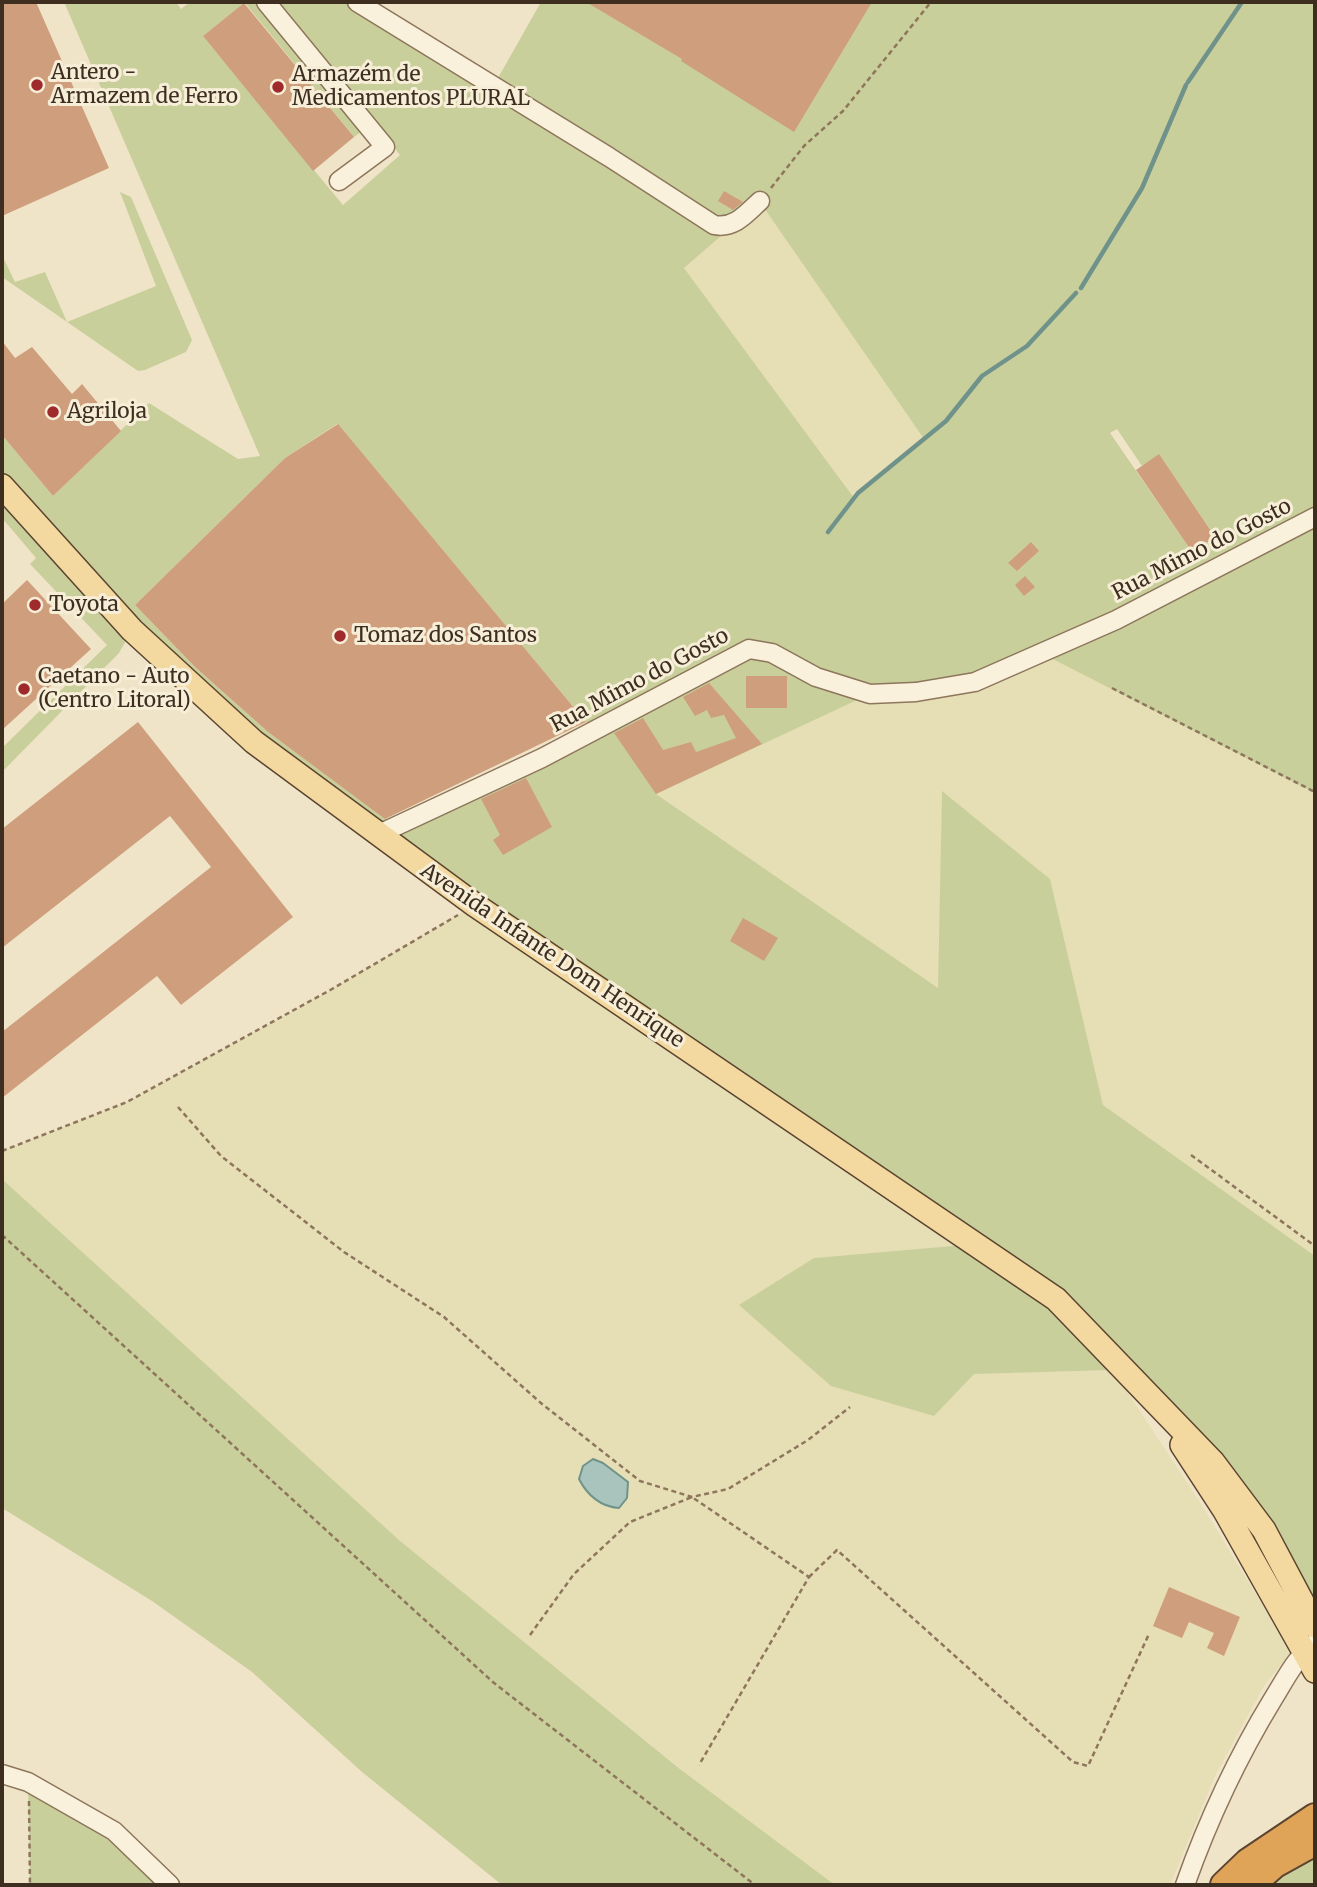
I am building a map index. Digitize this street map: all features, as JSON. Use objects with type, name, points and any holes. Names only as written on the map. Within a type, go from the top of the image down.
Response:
[{"type":"highway","points":[[1224,1885],[1248,1862],[1315,1817]]},
{"type":"highway","points":[[1251,1885],[1275,1864],[1315,1842]]},
{"type":"main road","name":"Avenida Infante Dom Henrique","points":[[2,486],[132,630],[254,742],[475,905],[1056,1299],[1213,1462],[1264,1530],[1315,1626]]},
{"type":"main road","name":"Avenida Infante Dom Henrique","points":[[1138,1382],[1225,1511],[1312,1655]]},
{"type":"street","points":[[266,2],[385,147],[339,181]]},
{"type":"street","points":[[357,2],[610,156],[714,225],[723,227],[735,223],[760,201]]},
{"type":"street","name":"Rua Mimo do Gosto","points":[[377,835],[542,758],[749,649],[772,653],[816,677],[870,694],[916,692],[975,682],[1116,620],[1315,517]]},
{"type":"street","points":[[1185,1885],[1237,1763],[1256,1727],[1312,1655]]},
{"type":"street","points":[[2,1774],[28,1782],[114,1831],[170,1885]]},
{"type":"path","points":[[760,201],[804,146],[843,111],[931,2]]},
{"type":"path","points":[[1112,688],[1315,792]]},
{"type":"path","points":[[2,1151],[127,1102],[332,989],[475,905]]},
{"type":"path","points":[[177,1107],[221,1156],[344,1252],[444,1317],[542,1404],[640,1481],[692,1497],[809,1577]]},
{"type":"path","points":[[1191,1155],[1315,1246]]},
{"type":"path","points":[[2,1235],[494,1683],[755,1885]]},
{"type":"path","points":[[530,1635],[574,1574],[630,1522],[692,1497],[728,1489],[807,1440],[850,1407]]},
{"type":"path","points":[[699,1765],[809,1577],[837,1550],[1073,1762],[1088,1766],[1149,1634]]},
{"type":"path","points":[[28,1782],[30,1885]]},
{"type":"shaded area","points":[[760,201],[924,439],[853,499],[684,268]]},
{"type":"shaded area","points":[[1043,653],[1315,789],[1315,1256],[1103,1105],[1050,879],[942,792],[939,989],[656,794],[870,694]]},
{"type":"shaded area","points":[[475,905],[976,1244],[814,1258],[739,1306],[974,1374],[1113,1370],[1203,1507],[1291,1652],[1264,1686],[1216,1774],[1170,1885],[835,1885],[687,1774],[399,1540],[2,1179],[2,1151],[127,1102],[332,989]]},
{"type":"green space","points":[[64,2],[176,2],[181,9],[190,2],[260,2],[364,130],[354,137],[245,3],[203,36],[343,205],[400,155],[276,2],[357,2],[494,85],[541,2],[1315,2],[1315,793],[1043,654],[975,682],[870,694],[656,794],[938,988],[942,791],[1050,879],[1103,1105],[1315,1256],[1315,1626],[1264,1530],[1113,1370],[974,1374],[934,1416],[831,1386],[739,1305],[814,1258],[975,1244],[475,905],[132,630],[119,653],[2,772],[2,748],[107,645],[30,564],[36,558],[2,518],[2,435],[53,496],[149,403],[238,459],[260,456]],"holes":[[[760,202],[924,439],[854,498],[684,268]],[[337,424],[593,730],[396,826],[268,732],[195,667],[135,605],[285,458]],[[1117,429],[1142,466],[1159,455],[1215,537],[1192,552],[1110,433]]]},
{"type":"green space","points":[[120,192],[131,197],[192,340],[186,352],[138,371],[67,322],[156,286]]},
{"type":"green space","points":[[2,255],[15,282],[45,272],[67,322],[2,277]]},
{"type":"green space","points":[[2,1179],[399,1540],[680,1769],[835,1885],[502,1885],[362,1772],[252,1672],[152,1601],[2,1508]]},
{"type":"green space","points":[[28,1782],[114,1831],[170,1885],[30,1885]]},
{"type":"green space","points":[[1315,1854],[1315,1885],[1267,1885],[1271,1881]]},
{"type":"water","points":[[593,1459],[603,1463],[628,1482],[627,1498],[619,1508],[595,1499],[579,1479],[583,1466]]},
{"type":"building","name":"Antero - Armazem de Ferro","points":[[2,2],[36,2],[109,168],[2,216]]},
{"type":"building","points":[[586,2],[872,2],[794,132],[681,61],[682,59]]},
{"type":"building","name":"Armazém de Medicamentos PLURAL","points":[[244,3],[354,137],[313,171],[203,36]]},
{"type":"building","points":[[724,191],[743,202],[733,210],[718,201]]},
{"type":"building","name":"Agriloja","points":[[2,341],[15,358],[32,347],[72,394],[82,384],[121,431],[53,496],[2,435]]},
{"type":"building","name":"Tomaz dos Santos","points":[[338,424],[586,722],[385,819],[268,732],[195,667],[135,605],[285,458]]},
{"type":"building","points":[[1159,454],[1215,537],[1192,552],[1136,470]]},
{"type":"building","points":[[1031,542],[1039,551],[1017,571],[1008,563]]},
{"type":"building","points":[[1025,576],[1035,587],[1024,596],[1015,585]]},
{"type":"building","name":"Toyota","points":[[27,580],[91,649],[2,730],[2,604]]},
{"type":"building","points":[[746,676],[787,676],[787,708],[746,708]]},
{"type":"building","points":[[709,683],[762,744],[656,794],[614,733],[643,718],[663,750],[691,742],[696,752],[736,738],[724,715],[711,718],[707,710],[695,716],[683,697]]},
{"type":"building","points":[[138,722],[293,917],[181,1005],[157,976],[2,1098],[2,1032],[211,867],[170,816],[2,948],[2,829]]},
{"type":"building","points":[[526,778],[552,827],[503,855],[493,840],[500,835],[481,799]]},
{"type":"building","points":[[743,918],[778,938],[764,961],[730,941]]},
{"type":"building","points":[[1169,1587],[1240,1617],[1224,1656],[1207,1648],[1214,1633],[1189,1622],[1182,1638],[1153,1626]]},
{"type":"waterway","points":[[1188,82],[1242,2]]},
{"type":"waterway","points":[[1081,288],[1142,188],[1186,85]]},
{"type":"waterway","points":[[828,532],[858,493],[946,421],[982,376],[1027,346],[1076,293]]},
{"type":"place","name":"Antero - Armazem de Ferro","points":[[37,85]]},
{"type":"place","name":"Armazém de Medicamentos PLURAL","points":[[278,87]]},
{"type":"place","name":"Agriloja","points":[[53,412]]},
{"type":"place","name":"Toyota","points":[[35,605]]},
{"type":"place","name":"Tomaz dos Santos","points":[[340,636]]},
{"type":"place","name":"Caetano - Auto (Centro Litoral)","points":[[24,689]]}]
